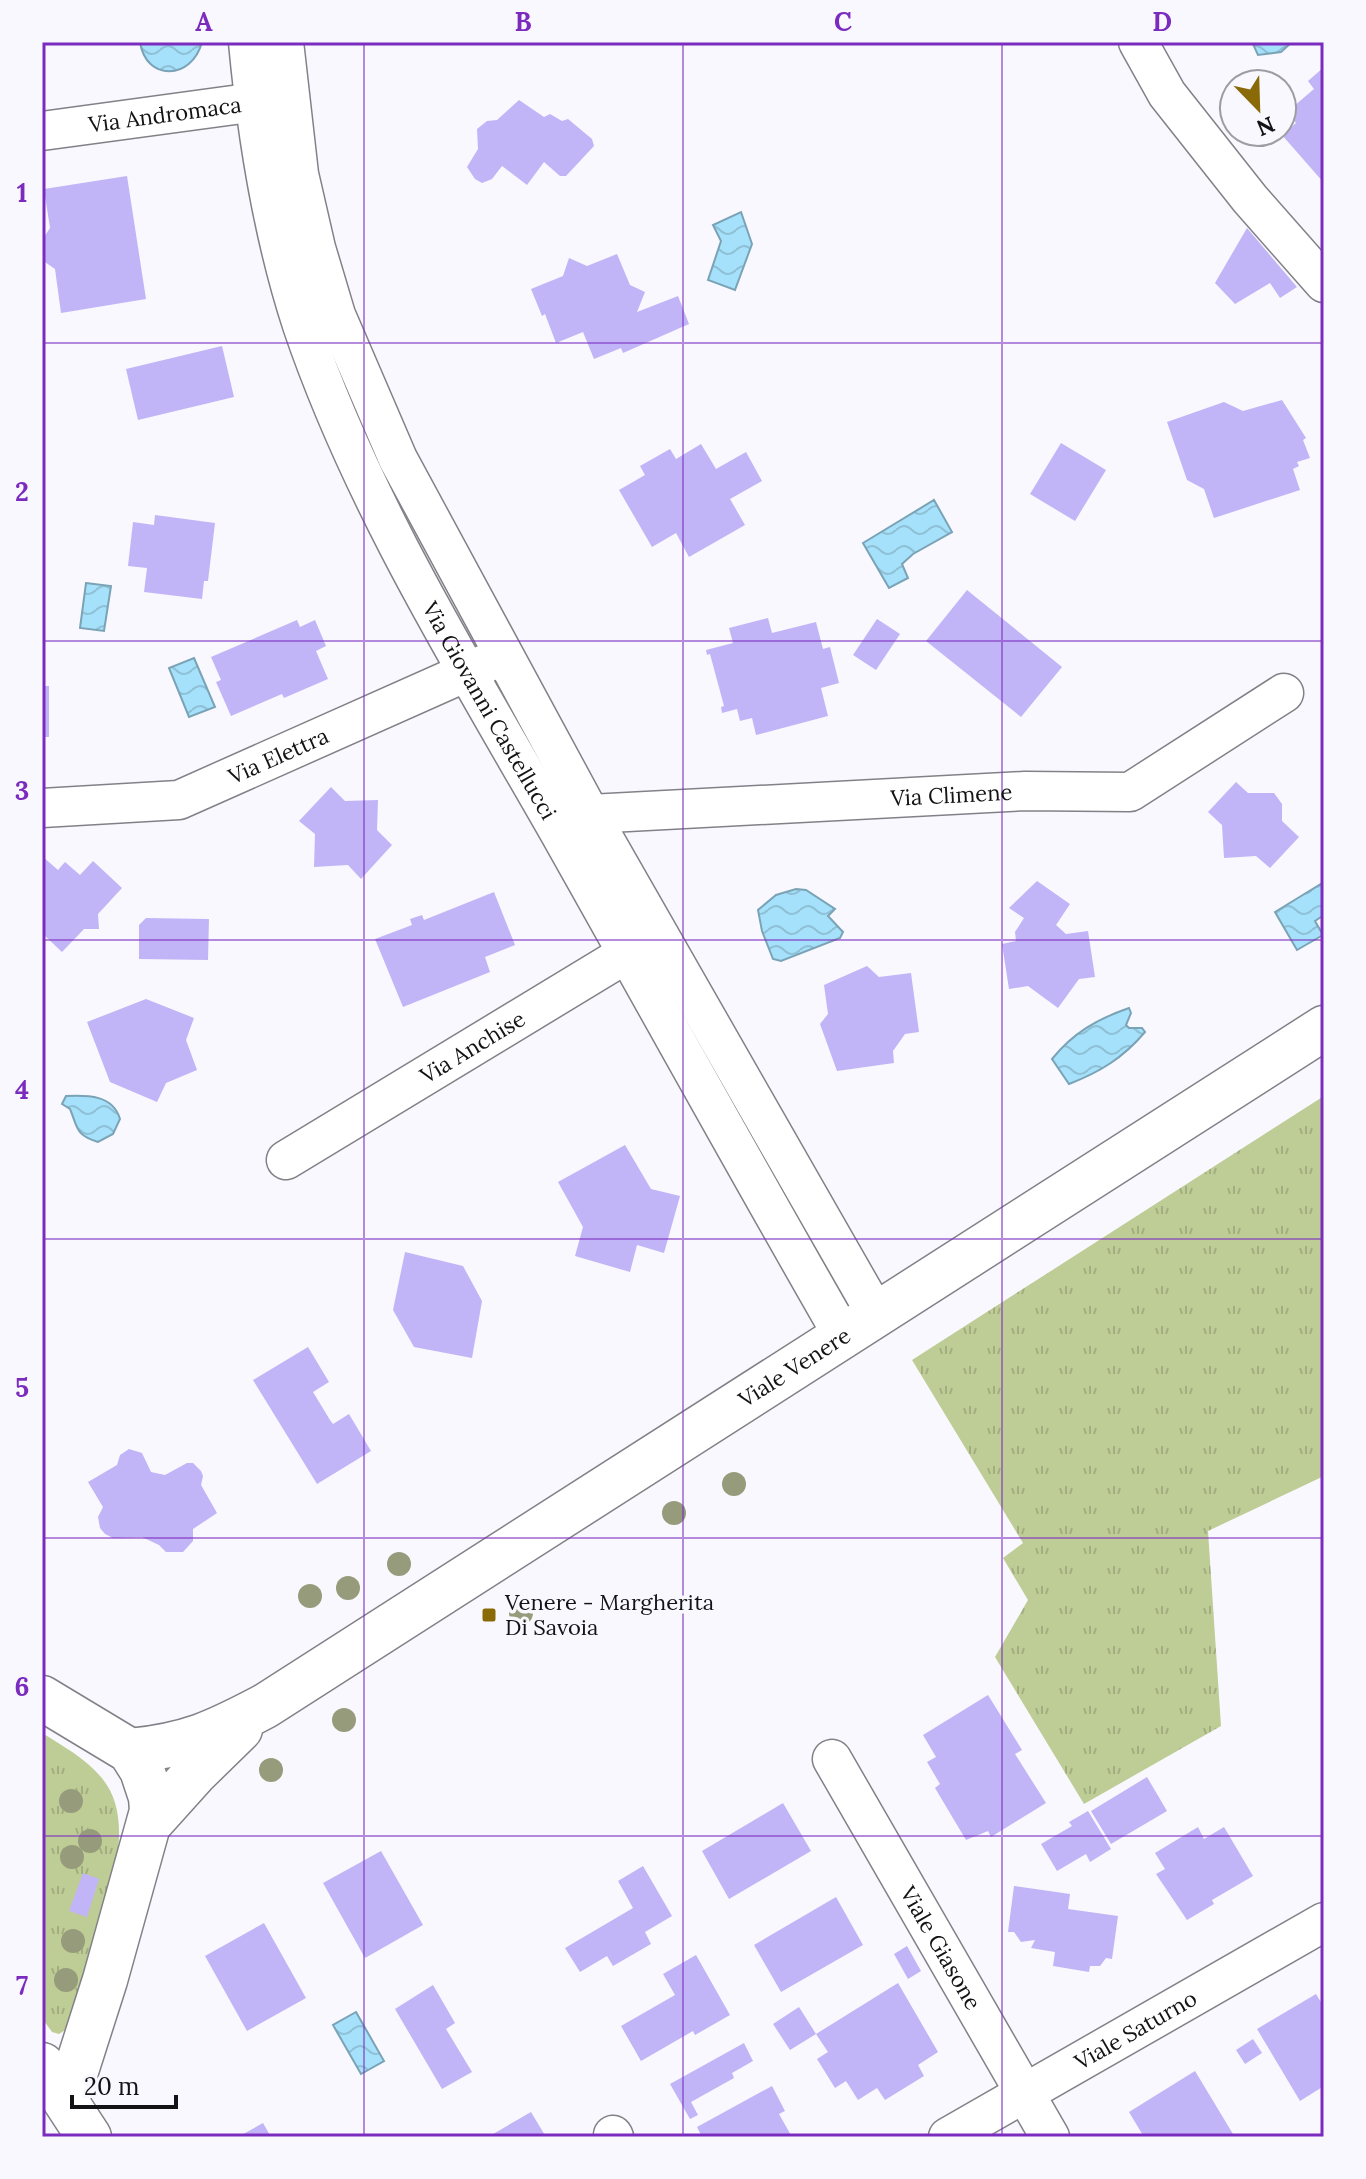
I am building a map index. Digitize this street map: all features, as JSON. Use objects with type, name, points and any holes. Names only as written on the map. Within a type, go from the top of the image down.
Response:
[{"type":"street","name":"Via Giovanni Castellucci","points":[[248,42],[299,174],[336,315],[398,459],[590,814],[643,943]]},
{"type":"street","name":"Via Giovanni Castellucci","points":[[284,42],[271,100],[264,177],[282,254],[317,363],[370,487],[469,672],[643,943],[859,1325]]},
{"type":"street","points":[[1138,42],[1167,94],[1250,199],[1324,283]]},
{"type":"street","name":"Via Andromaca","points":[[42,131],[271,100]]},
{"type":"street","name":"Via Elettra","points":[[42,808],[179,800],[502,655]]},
{"type":"street","name":"Via Climene","points":[[590,814],[1025,791],[1130,792],[1284,693]]},
{"type":"street","name":"Via Anchise","points":[[286,1160],[643,943]]},
{"type":"street","name":"Viale Venere","points":[[265,1706],[1324,1028]]},
{"type":"street","points":[[42,1698],[130,1751],[142,1770],[151,1797],[150,1823],[58,2070],[89,2137]]},
{"type":"street","points":[[130,1751],[185,1743],[219,1731],[265,1706]]},
{"type":"street","points":[[150,1823],[195,1773],[265,1706]]},
{"type":"street","name":"Viale Giasone","points":[[832,1759],[1050,2137]]},
{"type":"street","name":"Viale Saturno","points":[[948,2137],[1324,1922]]},
{"type":"green space","points":[[1324,1096],[1324,1476],[1208,1531],[1221,1726],[1084,1804],[995,1657],[1028,1600],[1003,1558],[1023,1543],[912,1360]]},
{"type":"green space","points":[[42,1733],[95,1770],[112,1794],[118,1814],[119,1835],[113,1880],[67,2029],[59,2034],[52,2032],[42,2018]]},
{"type":"water","points":[[140,42],[202,42],[189,64],[170,71],[160,70],[151,64]]},
{"type":"water","points":[[1252,42],[1292,42],[1281,52],[1258,55]]},
{"type":"water","points":[[741,212],[752,244],[735,290],[708,280],[721,241],[713,225]]},
{"type":"water","points":[[934,500],[952,532],[913,554],[902,564],[908,578],[889,588],[863,543]]},
{"type":"water","points":[[86,583],[111,586],[104,631],[80,628]]},
{"type":"water","points":[[194,658],[215,707],[189,717],[169,668]]},
{"type":"water","points":[[1324,882],[1324,915],[1315,921],[1323,935],[1297,950],[1275,912]]},
{"type":"water","points":[[796,889],[806,890],[835,909],[828,916],[843,932],[840,938],[781,961],[773,959],[758,910],[776,895]]},
{"type":"water","points":[[1129,1008],[1131,1013],[1126,1025],[1142,1028],[1145,1032],[1110,1063],[1069,1084],[1052,1059],[1086,1028]]},
{"type":"water","points":[[66,1096],[99,1098],[112,1105],[120,1119],[113,1134],[98,1142],[81,1133],[70,1109],[62,1104]]},
{"type":"water","points":[[356,2012],[384,2061],[361,2074],[333,2025]]},
{"type":"building","points":[[1324,67],[1324,183],[1293,148],[1298,148],[1298,103],[1314,89],[1308,81]]},
{"type":"building","points":[[519,100],[544,117],[550,114],[562,121],[568,119],[592,139],[594,146],[566,176],[560,176],[544,162],[527,185],[502,166],[492,179],[482,183],[467,167],[478,149],[477,129],[487,121],[497,120]]},
{"type":"building","points":[[127,176],[146,299],[61,313],[55,269],[42,260],[42,240],[50,228],[44,189]]},
{"type":"building","points":[[1247,228],[1297,287],[1280,298],[1270,283],[1235,304],[1215,283]]},
{"type":"building","points":[[617,254],[630,285],[645,292],[637,312],[678,296],[689,324],[623,353],[621,348],[594,359],[583,332],[556,343],[531,289],[563,276],[569,258],[587,266]]},
{"type":"building","points":[[222,346],[234,397],[138,420],[126,369]]},
{"type":"building","points":[[1282,400],[1306,438],[1303,440],[1310,458],[1297,462],[1299,466],[1293,469],[1300,490],[1214,518],[1204,489],[1187,480],[1167,422],[1224,402],[1243,411]]},
{"type":"building","points":[[1061,443],[1106,470],[1075,521],[1030,494]]},
{"type":"building","points":[[701,444],[716,469],[746,452],[762,481],[730,499],[745,525],[689,557],[676,533],[652,547],[619,490],[645,475],[640,466],[670,449],[676,459]]},
{"type":"building","points":[[155,515],[215,523],[208,581],[204,581],[202,599],[144,592],[147,568],[128,566],[133,522],[154,525]]},
{"type":"building","points":[[967,590],[1062,667],[1021,717],[926,641]]},
{"type":"building","points":[[768,618],[772,633],[816,622],[823,649],[830,647],[839,683],[821,688],[828,716],[756,735],[752,718],[740,721],[737,709],[722,713],[721,707],[724,706],[710,654],[707,655],[706,650],[733,643],[729,628]]},
{"type":"building","points":[[877,619],[900,634],[876,670],[853,655]]},
{"type":"building","points":[[297,620],[300,627],[315,620],[326,646],[316,651],[328,679],[231,716],[216,682],[221,680],[211,657]]},
{"type":"building","points":[[42,686],[49,686],[49,737],[42,737]]},
{"type":"building","points":[[1236,782],[1248,793],[1274,793],[1282,804],[1282,821],[1299,837],[1270,868],[1256,856],[1224,858],[1222,825],[1208,812]]},
{"type":"building","points":[[331,787],[345,801],[378,800],[377,830],[392,845],[361,879],[348,865],[314,867],[315,834],[299,821]]},
{"type":"building","points":[[42,856],[58,870],[65,862],[80,875],[93,861],[122,888],[98,914],[99,929],[84,929],[62,952],[42,933]]},
{"type":"building","points":[[1037,881],[1070,904],[1056,925],[1066,934],[1088,931],[1095,977],[1079,979],[1058,1008],[1028,986],[1009,989],[1002,944],[1016,941],[1015,932],[1024,918],[1009,908]]},
{"type":"building","points":[[494,892],[515,945],[485,957],[490,972],[403,1007],[375,939],[412,925],[410,919],[422,915],[424,920]]},
{"type":"building","points":[[146,918],[209,919],[208,960],[139,959],[139,925]]},
{"type":"building","points":[[867,966],[879,977],[911,973],[919,1032],[905,1034],[893,1051],[894,1063],[837,1071],[820,1024],[828,1014],[824,985]]},
{"type":"building","points":[[146,999],[194,1018],[186,1040],[197,1070],[166,1083],[157,1102],[110,1082],[87,1022]]},
{"type":"building","points":[[625,1145],[651,1189],[680,1196],[664,1253],[637,1245],[630,1272],[575,1256],[583,1227],[558,1182]]},
{"type":"building","points":[[405,1252],[463,1266],[482,1301],[472,1358],[414,1347],[393,1310]]},
{"type":"building","points":[[308,1347],[329,1382],[313,1392],[333,1424],[349,1414],[371,1451],[317,1484],[253,1380]]},
{"type":"building","points":[[129,1449],[142,1453],[151,1472],[165,1475],[187,1463],[193,1463],[201,1471],[201,1485],[217,1513],[193,1529],[193,1541],[183,1552],[166,1552],[142,1537],[113,1538],[100,1528],[98,1517],[103,1507],[88,1482],[117,1465],[120,1455]]},
{"type":"building","points":[[988,1695],[1022,1750],[1015,1754],[1046,1803],[991,1837],[988,1831],[966,1840],[935,1788],[940,1784],[927,1762],[936,1757],[923,1735]]},
{"type":"building","points":[[1147,1777],[1167,1811],[1111,1844],[1091,1811]]},
{"type":"building","points":[[783,1803],[811,1851],[729,1899],[702,1851]]},
{"type":"building","points":[[1088,1811],[1111,1849],[1090,1862],[1086,1854],[1057,1871],[1041,1844],[1072,1826],[1069,1822]]},
{"type":"building","points":[[1198,1827],[1204,1839],[1224,1827],[1253,1876],[1212,1900],[1214,1904],[1187,1920],[1156,1874],[1165,1869],[1155,1853]]},
{"type":"building","points":[[381,1851],[423,1925],[365,1958],[323,1883]]},
{"type":"building","points":[[643,1866],[672,1916],[645,1932],[651,1944],[613,1966],[607,1956],[580,1972],[565,1948],[633,1908],[618,1881]]},
{"type":"building","points":[[83,1873],[99,1879],[87,1917],[69,1911]]},
{"type":"building","points":[[1014,1886],[1070,1894],[1068,1909],[1118,1916],[1112,1959],[1106,1958],[1100,1966],[1090,1966],[1089,1972],[1053,1966],[1055,1952],[1031,1948],[1035,1940],[1021,1942],[1014,1932],[1008,1932]]},
{"type":"building","points":[[836,1897],[863,1945],[781,1992],[754,1945]]},
{"type":"building","points":[[264,1923],[306,1998],[247,2031],[205,1956]]},
{"type":"building","points":[[907,1946],[921,1971],[908,1979],[894,1954]]},
{"type":"building","points":[[696,1955],[730,2015],[695,2035],[693,2031],[641,2061],[621,2026],[675,1995],[663,1974]]},
{"type":"building","points":[[898,1983],[938,2052],[918,2065],[924,2076],[885,2100],[877,2088],[858,2100],[846,2081],[835,2088],[817,2059],[828,2052],[816,2034]]},
{"type":"building","points":[[433,1985],[455,2023],[446,2029],[472,2072],[442,2089],[395,2009]]},
{"type":"building","points":[[1316,1994],[1324,2007],[1324,2086],[1300,2101],[1257,2029]]},
{"type":"building","points":[[799,2007],[816,2034],[790,2050],[773,2024]]},
{"type":"building","points":[[1253,2039],[1262,2053],[1245,2064],[1236,2050]]},
{"type":"building","points":[[744,2043],[753,2061],[732,2073],[734,2078],[691,2102],[698,2115],[690,2119],[670,2084]]},
{"type":"building","points":[[1195,2071],[1233,2134],[1228,2137],[1144,2137],[1129,2112]]},
{"type":"building","points":[[772,2086],[785,2111],[779,2114],[792,2137],[702,2137],[697,2127]]},
{"type":"building","points":[[531,2112],[546,2137],[488,2137]]},
{"type":"building","points":[[263,2123],[271,2137],[238,2137]]},
{"type":"place","name":"Venere - Margherita Di Savoia","points":[[489,1615]]}]
